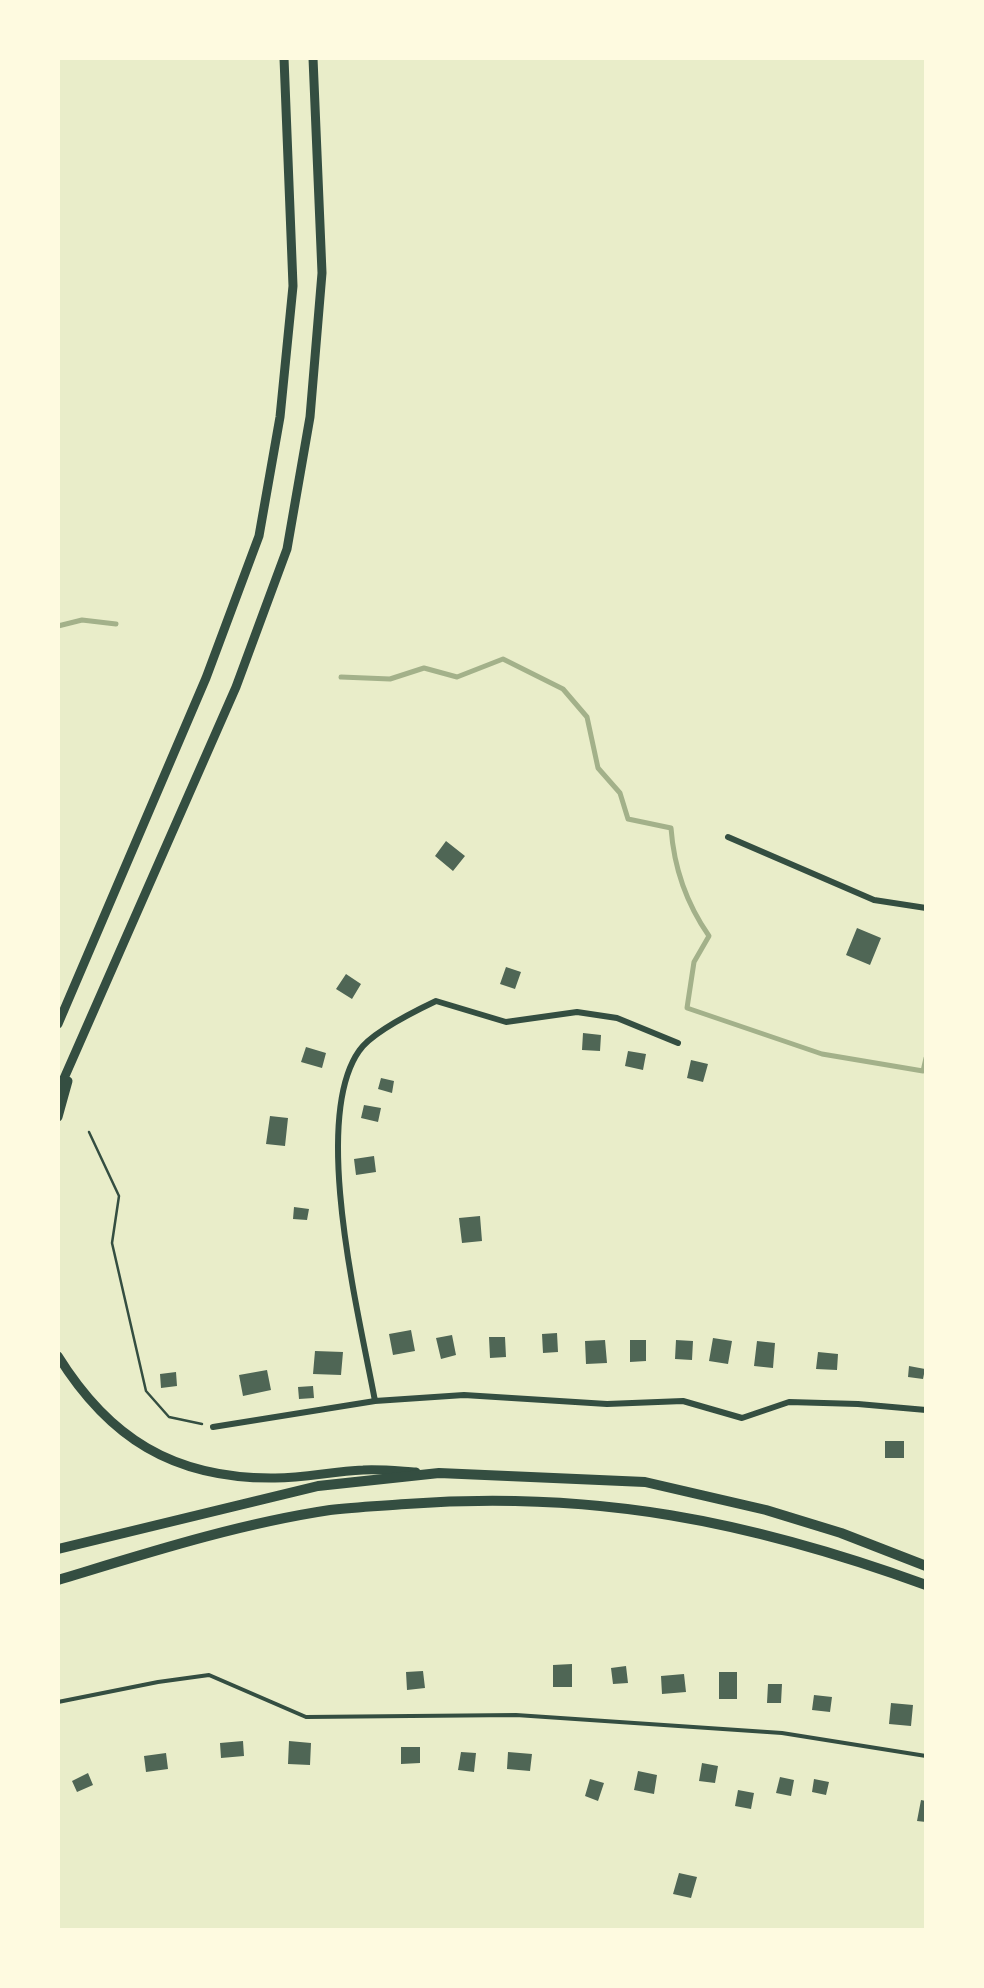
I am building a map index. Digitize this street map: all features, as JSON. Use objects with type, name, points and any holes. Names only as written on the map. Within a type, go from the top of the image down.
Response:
[{"type":"main road","points":[[58,1024],[206,678],[259,536],[280,417],[292,286],[284,58]]},
{"type":"main road","points":[[58,1092],[220,722],[288,548],[310,416],[322,274],[314,58]]},
{"type":"main road","points":[[58,1117],[79,1040]]},
{"type":"main road","points":[[58,1356],[99,1413],[124,1435],[162,1457],[190,1467],[232,1476],[274,1478],[364,1470],[645,1482],[766,1510],[841,1533],[926,1566]]},
{"type":"main road","points":[[58,1549],[318,1486],[439,1473]]},
{"type":"main road","points":[[58,1580],[216,1533],[332,1510],[471,1500],[586,1502],[725,1524],[793,1540],[926,1585]]},
{"type":"street","points":[[728,838],[874,900],[926,908]]},
{"type":"street","points":[[375,1401],[346,1244],[337,1160],[341,1098],[359,1050],[403,1016],[436,1001],[506,1022],[576,1012],[617,1018],[678,1042]]},
{"type":"street","points":[[212,1427],[375,1401],[464,1394],[607,1404],[683,1401],[742,1418],[789,1402],[926,1410]]},
{"type":"lane","points":[[58,1702],[209,1675],[306,1717],[516,1715],[782,1734],[926,1756]]},
{"type":"path","points":[[89,1132],[120,1196],[112,1243],[146,1391],[169,1418],[212,1427]]},
{"type":"building","points":[[446,841],[465,856],[453,871],[435,856]]},
{"type":"building","points":[[857,928],[881,938],[870,965],[846,955]]},
{"type":"building","points":[[506,967],[521,972],[515,989],[500,984]]},
{"type":"building","points":[[346,974],[361,984],[352,999],[336,989]]},
{"type":"building","points":[[583,1033],[601,1035],[600,1051],[582,1050]]},
{"type":"building","points":[[306,1047],[326,1053],[322,1068],[301,1062]]},
{"type":"building","points":[[628,1051],[646,1054],[643,1070],[625,1066]]},
{"type":"building","points":[[691,1060],[708,1064],[703,1082],[687,1078]]},
{"type":"building","points":[[381,1078],[394,1081],[392,1093],[378,1089]]},
{"type":"building","points":[[364,1105],[381,1108],[378,1122],[361,1118]]},
{"type":"building","points":[[270,1116],[288,1118],[285,1146],[266,1144]]},
{"type":"building","points":[[374,1156],[376,1172],[356,1175],[354,1159]]},
{"type":"building","points":[[294,1207],[309,1209],[307,1220],[293,1219]]},
{"type":"building","points":[[480,1216],[482,1241],[462,1243],[459,1218]]},
{"type":"building","points":[[411,1330],[415,1351],[393,1355],[389,1334]]},
{"type":"building","points":[[557,1333],[558,1352],[543,1353],[542,1334]]},
{"type":"building","points":[[452,1335],[456,1355],[441,1359],[436,1338]]},
{"type":"building","points":[[489,1337],[505,1337],[506,1357],[490,1358]]},
{"type":"building","points":[[713,1338],[732,1341],[728,1364],[709,1361]]},
{"type":"building","points":[[605,1340],[607,1363],[586,1364],[585,1341]]},
{"type":"building","points":[[630,1340],[646,1340],[646,1361],[630,1362]]},
{"type":"building","points":[[676,1340],[693,1341],[692,1360],[675,1359]]},
{"type":"building","points":[[757,1341],[775,1343],[773,1368],[754,1366]]},
{"type":"building","points":[[315,1351],[343,1352],[341,1375],[313,1374]]},
{"type":"building","points":[[818,1352],[838,1354],[837,1370],[816,1369]]},
{"type":"building","points":[[909,1366],[925,1369],[923,1379],[908,1377]]},
{"type":"building","points":[[267,1370],[271,1390],[243,1396],[239,1375]]},
{"type":"building","points":[[176,1372],[177,1386],[161,1388],[160,1374]]},
{"type":"building","points":[[313,1386],[314,1398],[299,1399],[298,1387]]},
{"type":"building","points":[[885,1441],[904,1441],[904,1458],[885,1458]]},
{"type":"building","points":[[572,1664],[572,1687],[553,1687],[553,1665]]},
{"type":"building","points":[[626,1666],[628,1683],[613,1684],[611,1668]]},
{"type":"building","points":[[423,1671],[425,1688],[407,1690],[406,1672]]},
{"type":"building","points":[[719,1672],[737,1672],[737,1699],[719,1699]]},
{"type":"building","points":[[684,1674],[686,1692],[662,1694],[661,1676]]},
{"type":"building","points":[[768,1684],[782,1684],[781,1703],[767,1703]]},
{"type":"building","points":[[814,1695],[832,1697],[830,1712],[812,1710]]},
{"type":"building","points":[[891,1703],[913,1705],[911,1726],[889,1724]]},
{"type":"building","points":[[243,1741],[244,1756],[221,1758],[220,1743]]},
{"type":"building","points":[[289,1741],[311,1743],[310,1765],[288,1764]]},
{"type":"building","points":[[401,1747],[420,1747],[420,1763],[401,1764]]},
{"type":"building","points":[[461,1752],[476,1753],[474,1772],[458,1770]]},
{"type":"building","points":[[508,1752],[532,1754],[530,1771],[507,1769]]},
{"type":"building","points":[[166,1753],[168,1769],[146,1772],[144,1756]]},
{"type":"building","points":[[702,1763],[718,1766],[715,1783],[699,1781]]},
{"type":"building","points":[[638,1771],[657,1775],[654,1794],[634,1790]]},
{"type":"building","points":[[88,1773],[93,1785],[77,1792],[72,1781]]},
{"type":"building","points":[[780,1777],[794,1780],[791,1796],[776,1793]]},
{"type":"building","points":[[590,1779],[604,1783],[598,1801],[585,1796]]},
{"type":"building","points":[[814,1779],[829,1782],[826,1795],[812,1792]]},
{"type":"building","points":[[738,1790],[754,1793],[751,1809],[735,1806]]},
{"type":"building","points":[[921,1800],[926,1801],[926,1822],[917,1821]]},
{"type":"building","points":[[679,1873],[697,1877],[691,1898],[673,1894]]},
{"type":"waterway","points":[[58,626],[82,620],[116,624]]},
{"type":"waterway","points":[[341,677],[390,679],[424,668],[457,677],[503,659],[563,689],[587,717],[598,768],[620,793],[628,819],[671,828],[682,885],[709,936],[694,962],[687,1008],[822,1054],[923,1071],[926,1058]]}]
